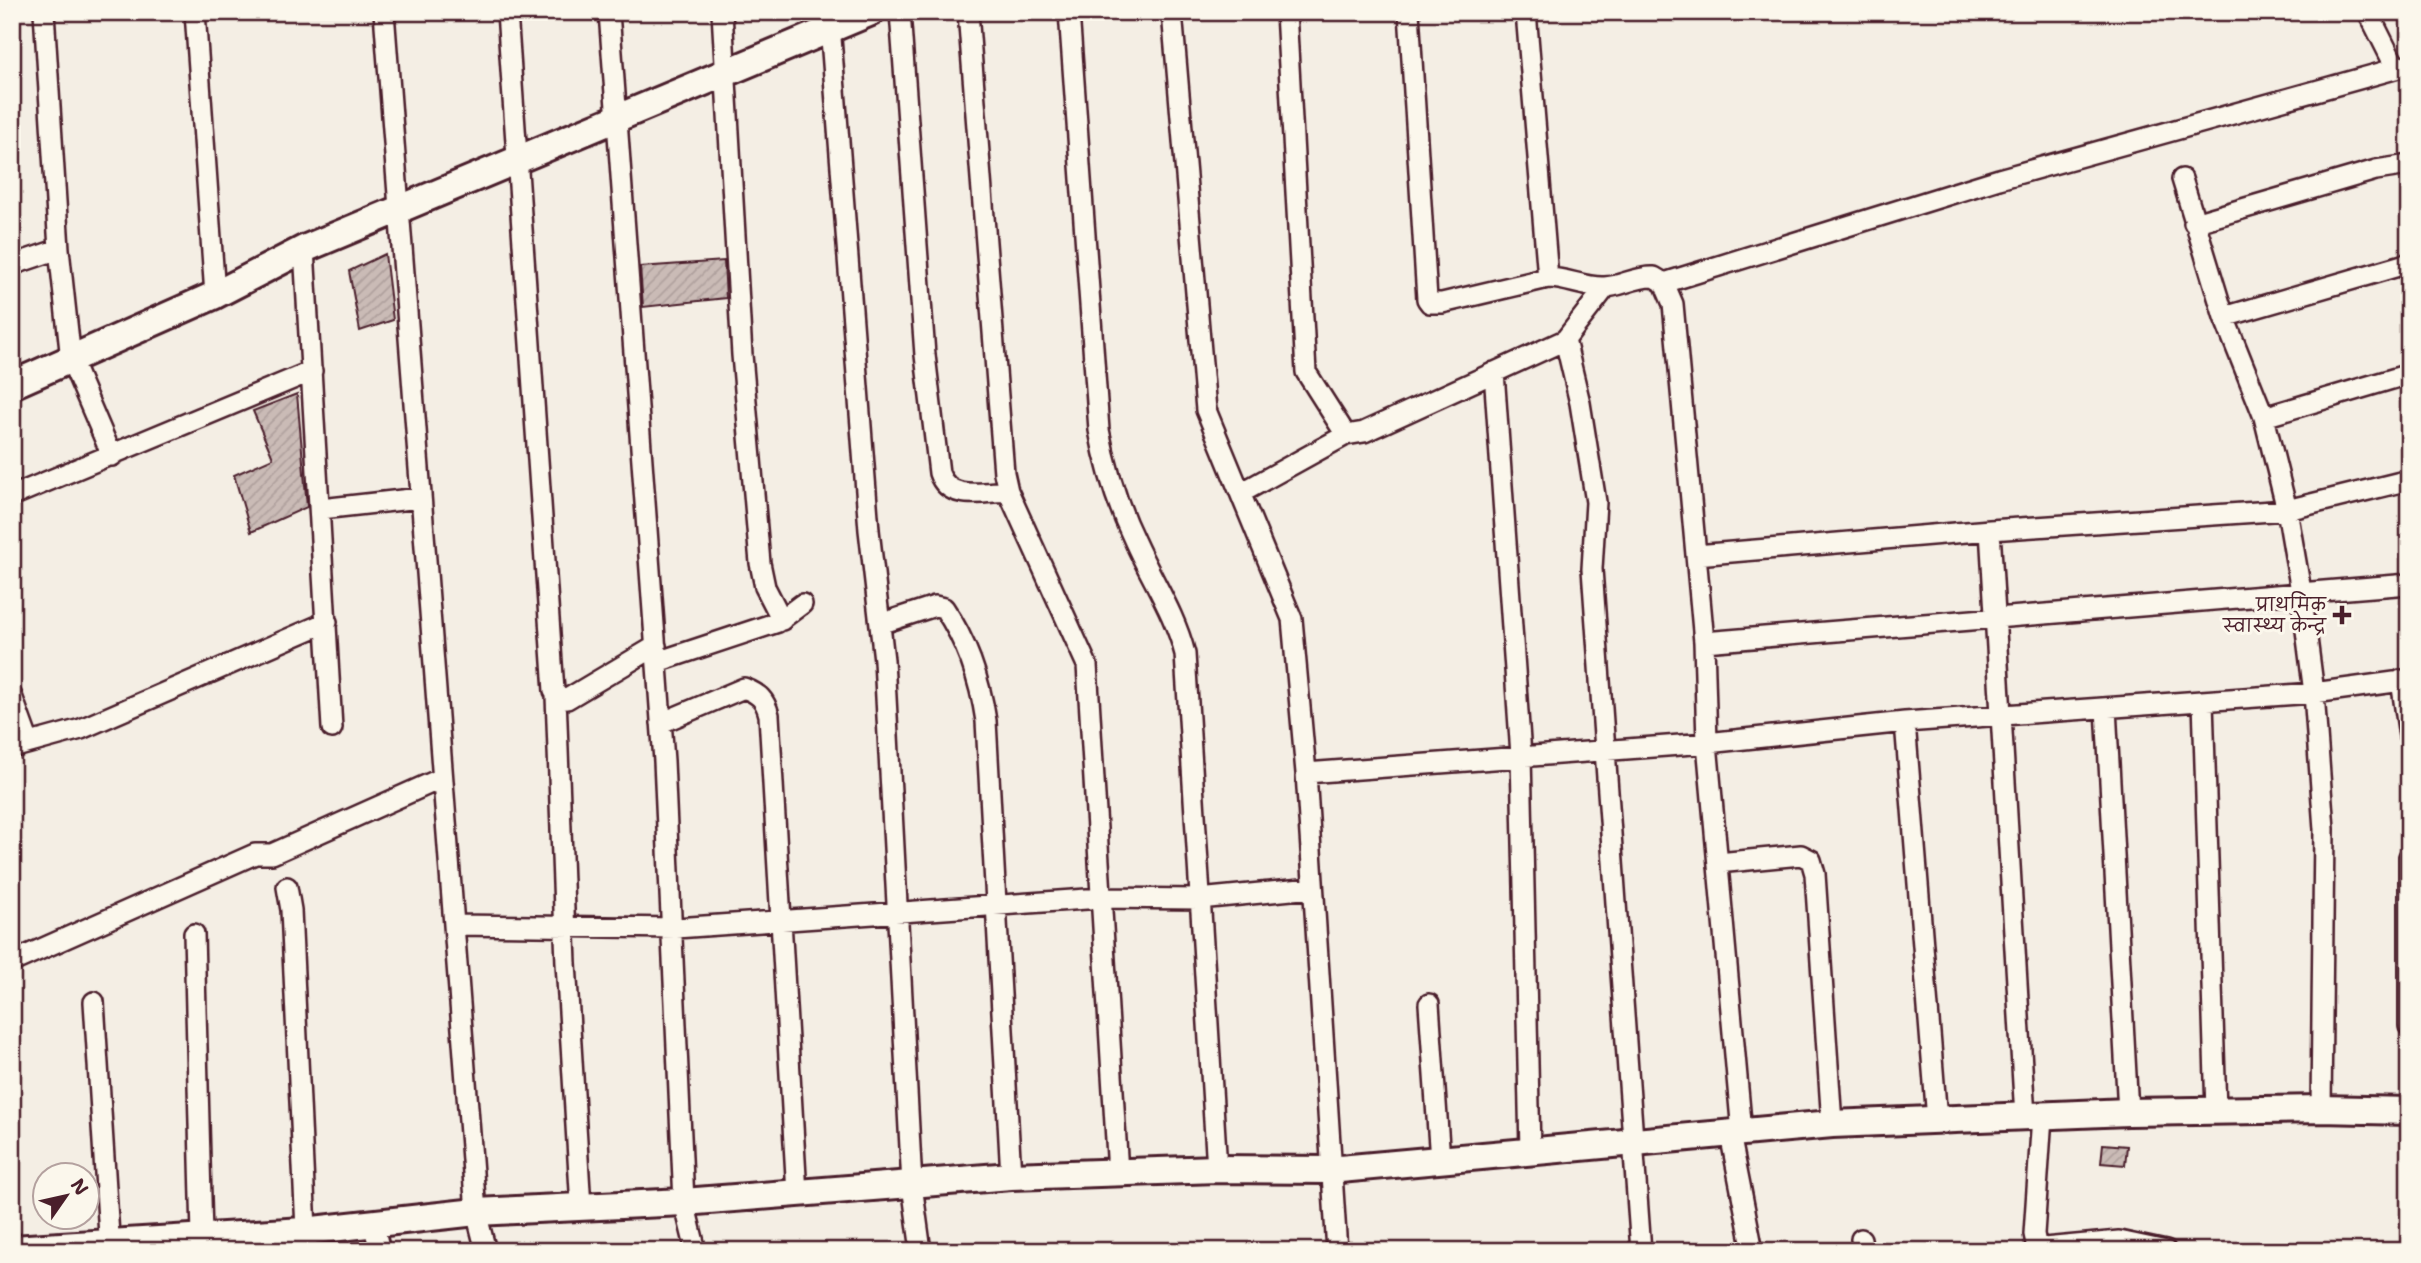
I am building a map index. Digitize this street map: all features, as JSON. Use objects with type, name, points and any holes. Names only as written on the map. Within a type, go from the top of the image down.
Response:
[{"type":"street","points":[[44,12],[59,249],[71,360],[112,456]]},
{"type":"street","points":[[194,12],[215,295]]},
{"type":"street","points":[[384,12],[397,211],[476,1212],[486,1251]]},
{"type":"street","points":[[507,12],[552,684],[556,696],[565,925],[581,1207]]},
{"type":"street","points":[[609,12],[661,723],[684,1202],[696,1251]]},
{"type":"street","points":[[722,12],[742,355],[760,564],[765,587],[782,620]]},
{"type":"street","points":[[12,385],[215,295],[304,249],[726,72],[830,21],[871,12]]},
{"type":"street","points":[[900,12],[925,355],[939,473],[944,486],[955,493],[1008,491]]},
{"type":"street","points":[[968,12],[1002,459],[1008,491],[1087,665],[1118,1173]]},
{"type":"street","points":[[1069,12],[1099,430],[1105,460],[1134,541],[1179,629],[1185,654],[1217,1168]]},
{"type":"street","points":[[1172,12],[1206,410],[1292,619],[1306,773],[1336,1251]]},
{"type":"street","points":[[1286,12],[1306,372],[1346,435]]},
{"type":"street","points":[[1409,12],[1427,299],[1436,304],[1548,278],[1564,278],[1606,288],[1644,276],[1654,276],[1664,283],[1673,304],[1704,642],[1707,743],[1736,1133],[1753,1251]]},
{"type":"street","points":[[1526,12],[1548,278]]},
{"type":"street","points":[[1664,283],[1998,179],[2402,66],[2368,12]]},
{"type":"street","points":[[830,21],[869,530],[880,624],[912,1185],[921,1251]]},
{"type":"street","points":[[2194,223],[2376,170],[2409,165]]},
{"type":"street","points":[[2182,179],[2224,317],[2264,417],[2287,510],[2301,591],[2315,693],[2324,829],[2321,1109]]},
{"type":"street","points":[[12,265],[59,249]]},
{"type":"street","points":[[304,249],[332,728]]},
{"type":"street","points":[[2224,317],[2409,263]]},
{"type":"street","points":[[1241,493],[1346,435],[1364,432],[1565,340],[1606,288]]},
{"type":"street","points":[[1565,340],[1580,403],[1597,502],[1592,569],[1641,1251]]},
{"type":"street","points":[[12,496],[312,371]]},
{"type":"street","points":[[1494,372],[1521,755],[1530,1151]]},
{"type":"street","points":[[2264,417],[2409,374]]},
{"type":"street","points":[[1696,555],[1990,530],[2287,510],[2409,480]]},
{"type":"street","points":[[321,509],[420,498]]},
{"type":"street","points":[[1990,530],[2033,1116],[2036,1244],[2044,1248],[2119,1241],[2166,1251]]},
{"type":"street","points":[[1704,642],[2409,584]]},
{"type":"street","points":[[556,696],[566,699],[656,654],[782,620],[802,604]]},
{"type":"street","points":[[880,624],[935,606],[944,608],[975,668],[986,721],[1011,1177]]},
{"type":"street","points":[[12,696],[20,745],[82,729],[327,622]]},
{"type":"street","points":[[1306,773],[1707,743],[1905,722],[2315,693],[2405,680],[2409,736]]},
{"type":"street","points":[[661,723],[744,688],[758,693],[766,703],[769,715],[797,1194]]},
{"type":"street","points":[[2203,701],[2216,1111]]},
{"type":"street","points":[[2106,708],[2127,1112]]},
{"type":"street","points":[[1905,722],[1937,1120]]},
{"type":"street","points":[[12,962],[255,854],[272,854],[442,778]]},
{"type":"street","points":[[1718,863],[1801,855],[1811,860],[1815,874],[1832,1124]]},
{"type":"street","points":[[2409,857],[2409,1026]]},
{"type":"street","points":[[287,887],[291,910],[306,1241]]},
{"type":"street","points":[[453,925],[672,927],[1101,898],[1199,899],[1312,888]]},
{"type":"street","points":[[194,934],[202,1236]]},
{"type":"street","points":[[94,1002],[109,1246]]},
{"type":"street","points":[[1429,1004],[1440,1160]]},
{"type":"street","points":[[12,1249],[109,1246],[202,1236],[306,1241],[373,1223],[476,1212],[684,1202],[1011,1177],[1217,1168],[1329,1170],[1832,1124],[2127,1112],[2321,1109],[2409,1111]]},
{"type":"street","points":[[373,1223],[380,1251]]},
{"type":"building","points":[[385,254],[393,320],[360,331],[349,271]]},
{"type":"building","points":[[724,261],[726,298],[643,307],[640,267]]},
{"type":"building","points":[[297,394],[307,507],[251,532],[234,475],[273,458],[253,411]]},
{"type":"building","points":[[2103,1144],[2127,1146],[2125,1165],[2101,1163]]},
{"type":"place","name":"प्राथमिक स्वास्थ्य केन्द्र","points":[[2342,615]]}]
